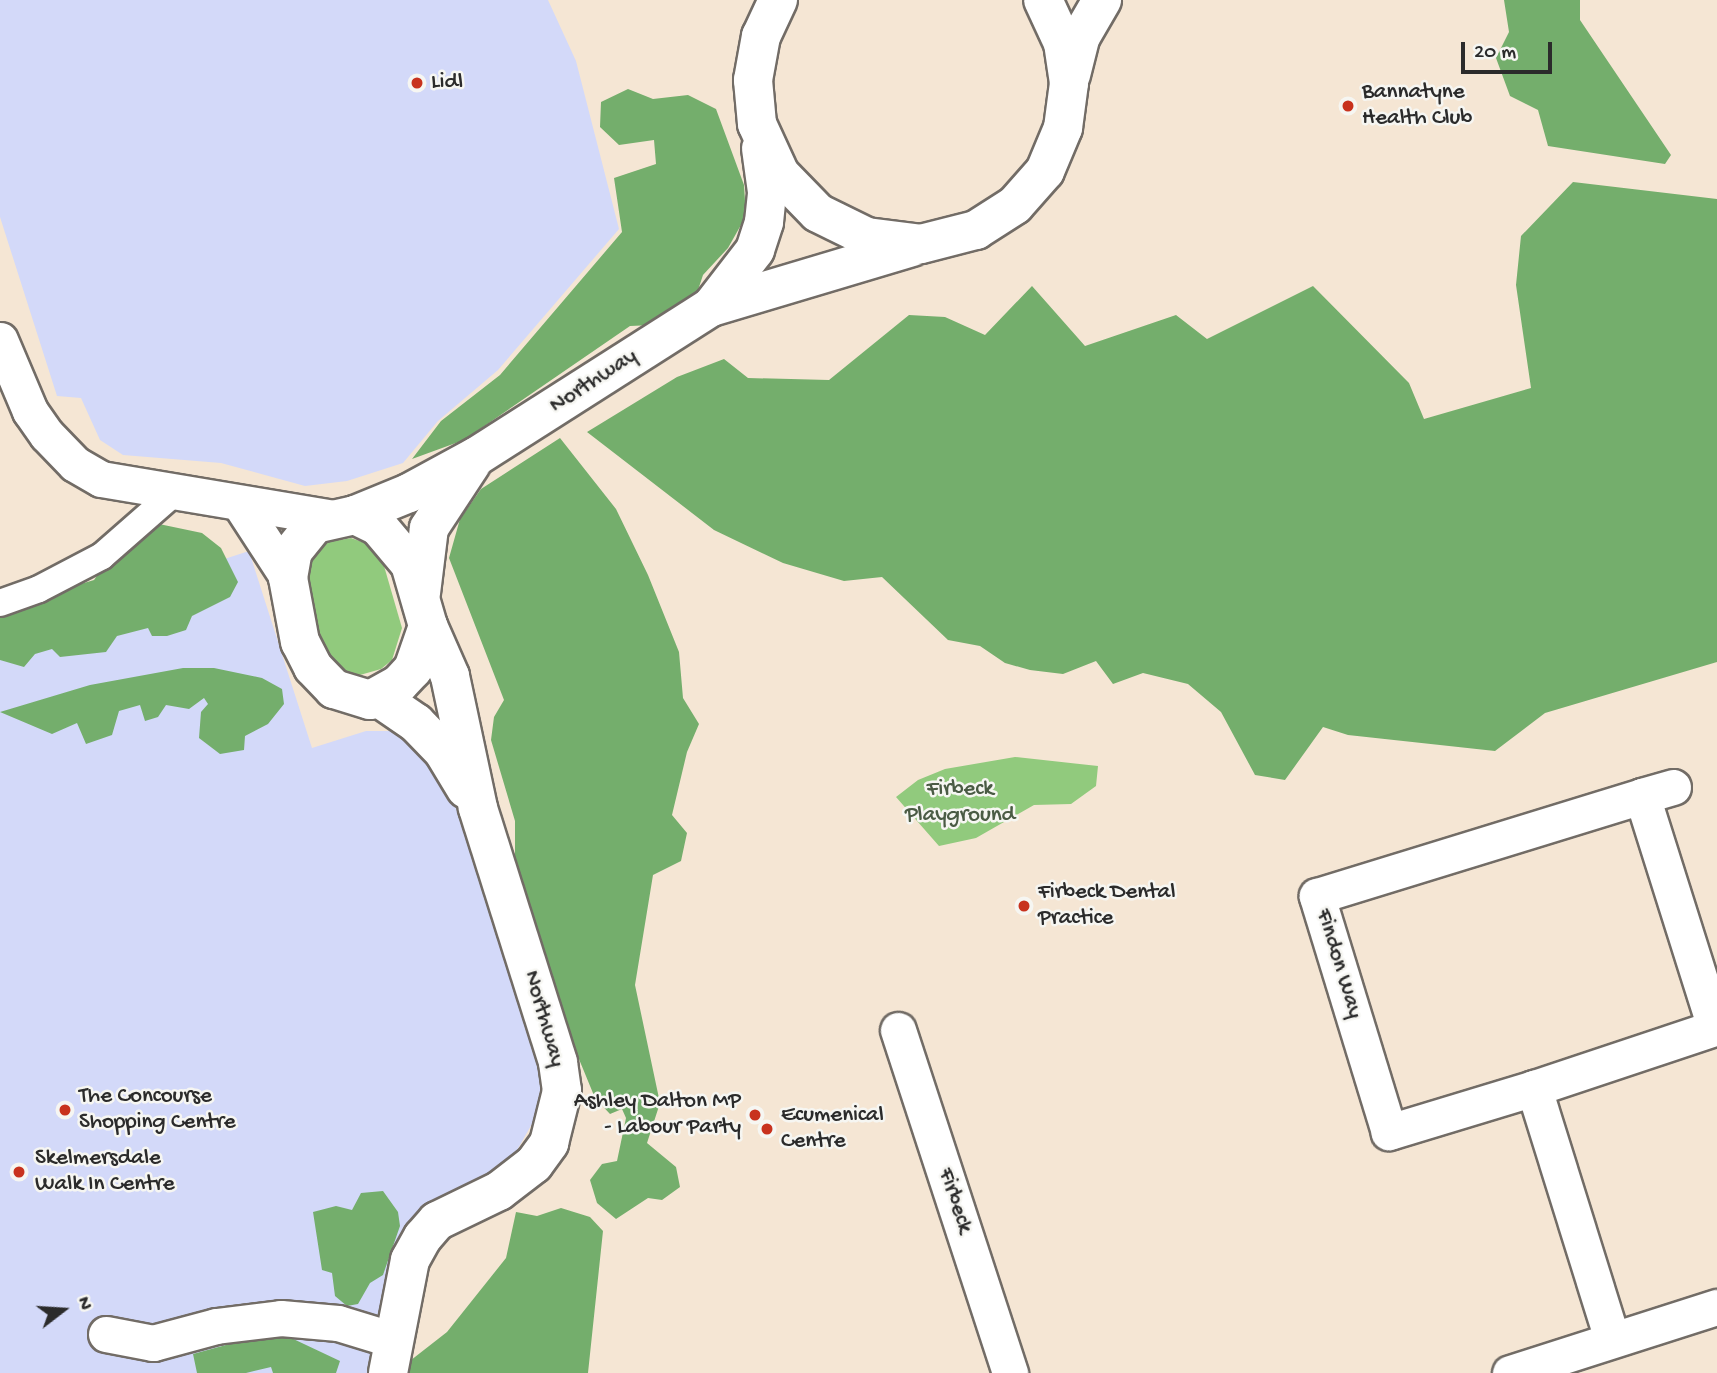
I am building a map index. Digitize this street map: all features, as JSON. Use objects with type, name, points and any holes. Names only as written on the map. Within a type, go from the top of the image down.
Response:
[{"type":"street","name":"Northway","points":[[344,516],[409,493],[481,454],[711,307],[738,277],[755,250],[764,222],[766,192],[753,80],[761,36],[778,0]]},
{"type":"street","points":[[1043,0],[1063,43],[1069,83]]},
{"type":"street","points":[[1069,83],[1080,38],[1102,0]]},
{"type":"street","name":"Northway","points":[[711,307],[870,263],[921,244],[976,230],[1014,205],[1045,171],[1059,139],[1069,83]]},
{"type":"street","points":[[757,124],[779,174],[818,213],[867,237],[921,244]]},
{"type":"street","points":[[0,340],[30,411],[75,464],[121,485],[240,504],[344,516],[396,543],[424,610],[413,669],[378,697],[352,697],[320,676],[300,642],[288,578],[293,551],[315,524],[344,516]]},
{"type":"street","name":"Northway","points":[[391,1357],[410,1260],[423,1237],[437,1221],[516,1181],[549,1143],[558,1118],[562,1091],[558,1062],[478,808],[450,676],[424,610],[429,528],[481,454]]},
{"type":"street","points":[[0,603],[39,589],[102,556],[174,493]]},
{"type":"street","points":[[240,504],[288,578]]},
{"type":"street","name":"Northway","points":[[378,697],[416,723],[443,751],[478,808]]},
{"type":"street","name":"Findon Way","points":[[1657,792],[1716,1027],[1534,1088],[1389,1132],[1317,896],[1657,792]]},
{"type":"street","name":"Firbeck","points":[[898,1030],[1010,1373]]},
{"type":"street","points":[[1534,1088],[1612,1339]]},
{"type":"street","points":[[1510,1373],[1717,1307]]},
{"type":"street","points":[[106,1334],[153,1343],[216,1326],[281,1318],[338,1323],[391,1357]]},
{"type":"shaded area","points":[[0,0],[548,0],[576,61],[619,229],[498,370],[438,421],[403,463],[347,481],[305,486],[221,463],[123,455],[100,440],[81,398],[57,396],[0,217]]},
{"type":"shaded area","points":[[249,551],[312,748],[366,731],[398,731],[452,777],[543,1069],[537,1115],[516,1152],[498,1169],[436,1199],[401,1235],[371,1373],[0,1373],[0,632]]},
{"type":"green space","points":[[1504,0],[1580,0],[1580,20],[1671,155],[1665,164],[1548,146],[1538,110],[1510,96],[1496,58],[1509,32]]},
{"type":"green space","points":[[628,89],[653,99],[688,95],[716,109],[744,185],[746,216],[728,248],[703,275],[696,296],[653,325],[630,326],[464,440],[412,459],[441,421],[500,375],[622,232],[614,178],[656,164],[654,140],[619,145],[600,127],[601,102]]},
{"type":"green space","points":[[1573,182],[1717,199],[1717,662],[1545,713],[1495,751],[1348,735],[1323,727],[1285,780],[1255,775],[1221,712],[1188,684],[1143,673],[1113,684],[1096,661],[1063,674],[1030,670],[1005,663],[980,646],[948,640],[882,577],[844,581],[783,563],[714,530],[587,432],[677,377],[724,359],[748,378],[829,380],[909,315],[945,317],[985,335],[1032,286],[1085,346],[1176,315],[1207,339],[1313,286],[1409,383],[1424,419],[1531,388],[1516,285],[1521,236]]},
{"type":"green space","points":[[560,438],[616,509],[648,575],[679,652],[683,698],[699,724],[687,752],[672,815],[687,833],[681,861],[653,875],[635,985],[660,1103],[647,1143],[676,1167],[680,1187],[662,1200],[648,1198],[616,1219],[597,1203],[590,1180],[602,1164],[617,1161],[626,1118],[622,1109],[610,1114],[595,1098],[560,1013],[515,866],[515,821],[491,740],[494,717],[504,700],[449,558],[460,519],[481,489]]},
{"type":"green space","points":[[159,524],[202,533],[221,548],[238,582],[230,597],[192,616],[186,630],[167,636],[152,636],[148,628],[117,636],[106,652],[60,657],[52,649],[35,654],[24,667],[0,660],[0,608],[94,580],[113,553],[138,528]]},
{"type":"green space","points":[[351,538],[365,543],[382,559],[402,628],[392,660],[381,669],[360,675],[339,669],[321,648],[306,594],[308,564],[324,543]]},
{"type":"green space","points":[[183,668],[214,668],[262,678],[282,689],[284,704],[268,724],[245,736],[244,750],[220,754],[199,738],[201,712],[208,704],[204,698],[189,709],[166,705],[158,717],[145,721],[140,705],[119,711],[112,735],[86,744],[77,723],[52,734],[0,712],[90,685]]},
{"type":"green space","name":"Firbeck Playground","points":[[1015,757],[1098,766],[1096,786],[1071,804],[1034,805],[976,838],[939,846],[896,797],[918,780],[945,769]]},
{"type":"green space","points":[[383,1191],[398,1212],[400,1226],[383,1275],[370,1283],[358,1304],[347,1306],[335,1296],[332,1273],[322,1270],[313,1212],[336,1206],[352,1210],[361,1193]]},
{"type":"green space","points":[[561,1208],[590,1217],[603,1231],[588,1373],[405,1373],[406,1364],[447,1332],[506,1258],[516,1212],[537,1216]]},
{"type":"green space","points":[[287,1336],[340,1361],[336,1373],[273,1373],[271,1367],[246,1373],[197,1373],[193,1354],[248,1339]]},
{"type":"place","name":"Lidl","points":[[417,83]]},
{"type":"place","name":"Bannatyne Health Club","points":[[1348,106]]},
{"type":"place","name":"Firbeck Dental Practice","points":[[1024,906]]},
{"type":"place","name":"The Concourse Shopping Centre","points":[[65,1110]]},
{"type":"place","name":"Ashley Dalton MP - Labour Party","points":[[755,1115]]},
{"type":"place","name":"Ecumenical Centre","points":[[767,1129]]},
{"type":"place","name":"Skelmersdale Walk In Centre","points":[[19,1172]]}]
